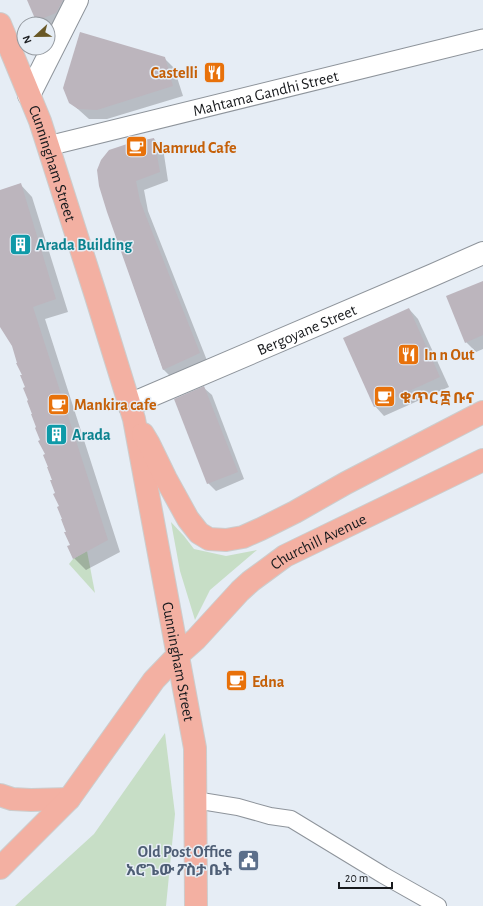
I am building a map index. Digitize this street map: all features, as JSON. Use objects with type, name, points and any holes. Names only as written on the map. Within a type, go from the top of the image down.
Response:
[{"type":"main road","points":[[29,95],[77,0]]},
{"type":"main road","name":"Cunningham Street","points":[[0,24],[40,121],[131,412],[195,748],[196,906]]},
{"type":"main road","name":"Bergoyane Street","points":[[131,412],[483,253]]},
{"type":"main road","name":"Cunningham Street","points":[[131,412],[188,519],[199,533],[209,539],[226,540],[243,537],[261,529],[483,412]]},
{"type":"main road","name":"Churchill Avenue","points":[[0,868],[69,799],[154,680],[196,639],[240,590],[285,556],[483,460]]},
{"type":"main road","points":[[0,794],[12,799],[69,799]]},
{"type":"street","name":"Mahtama Gandhi Street","points":[[48,146],[483,39]]},
{"type":"street","points":[[195,800],[238,807],[270,816],[291,819],[383,875],[438,906]]},
{"type":"green space","points":[[171,522],[194,549],[226,556],[257,550],[210,590],[195,620],[180,571]]},
{"type":"green space","points":[[87,551],[95,593],[69,564],[73,559]]},
{"type":"green space","points":[[165,733],[175,814],[166,906],[15,906],[94,834]]},
{"type":"building","points":[[27,0],[63,0],[56,13],[48,16],[34,16]]},
{"type":"building","points":[[80,32],[165,57],[173,86],[97,110],[78,109],[69,103],[63,88]]},
{"type":"building","points":[[154,138],[160,172],[136,181],[140,201],[200,353],[163,370],[107,212],[99,186],[97,170],[101,160],[109,150],[130,143]]},
{"type":"building","name":"Arada","points":[[21,183],[56,299],[33,307],[108,540],[73,559],[67,546],[70,545],[64,532],[66,532],[57,507],[59,506],[53,494],[55,493],[50,480],[52,480],[43,455],[45,454],[38,441],[40,440],[23,388],[25,387],[20,375],[22,375],[16,363],[12,346],[0,327],[0,190]]},
{"type":"building","points":[[483,281],[483,335],[465,343],[446,296]]},
{"type":"building","points":[[409,308],[440,377],[374,407],[343,338]]},
{"type":"building","points":[[204,386],[238,472],[207,484],[174,399]]},
{"type":"place","name":"Castelli","points":[[214,72]]},
{"type":"place","name":"Namrud Cafe","points":[[136,147]]},
{"type":"place","name":"Arada Building","points":[[20,244]]},
{"type":"place","name":"In n Out","points":[[409,354]]},
{"type":"place","name":"ቁጥር ፰ ቡና","points":[[385,397]]},
{"type":"place","name":"Mankira cafe","points":[[59,404]]},
{"type":"place","name":"Arada","points":[[56,434]]},
{"type":"place","name":"Edna","points":[[237,681]]},
{"type":"place","name":"Old Post Office አሮጌው ፖስታ ቤት","points":[[248,860]]}]
